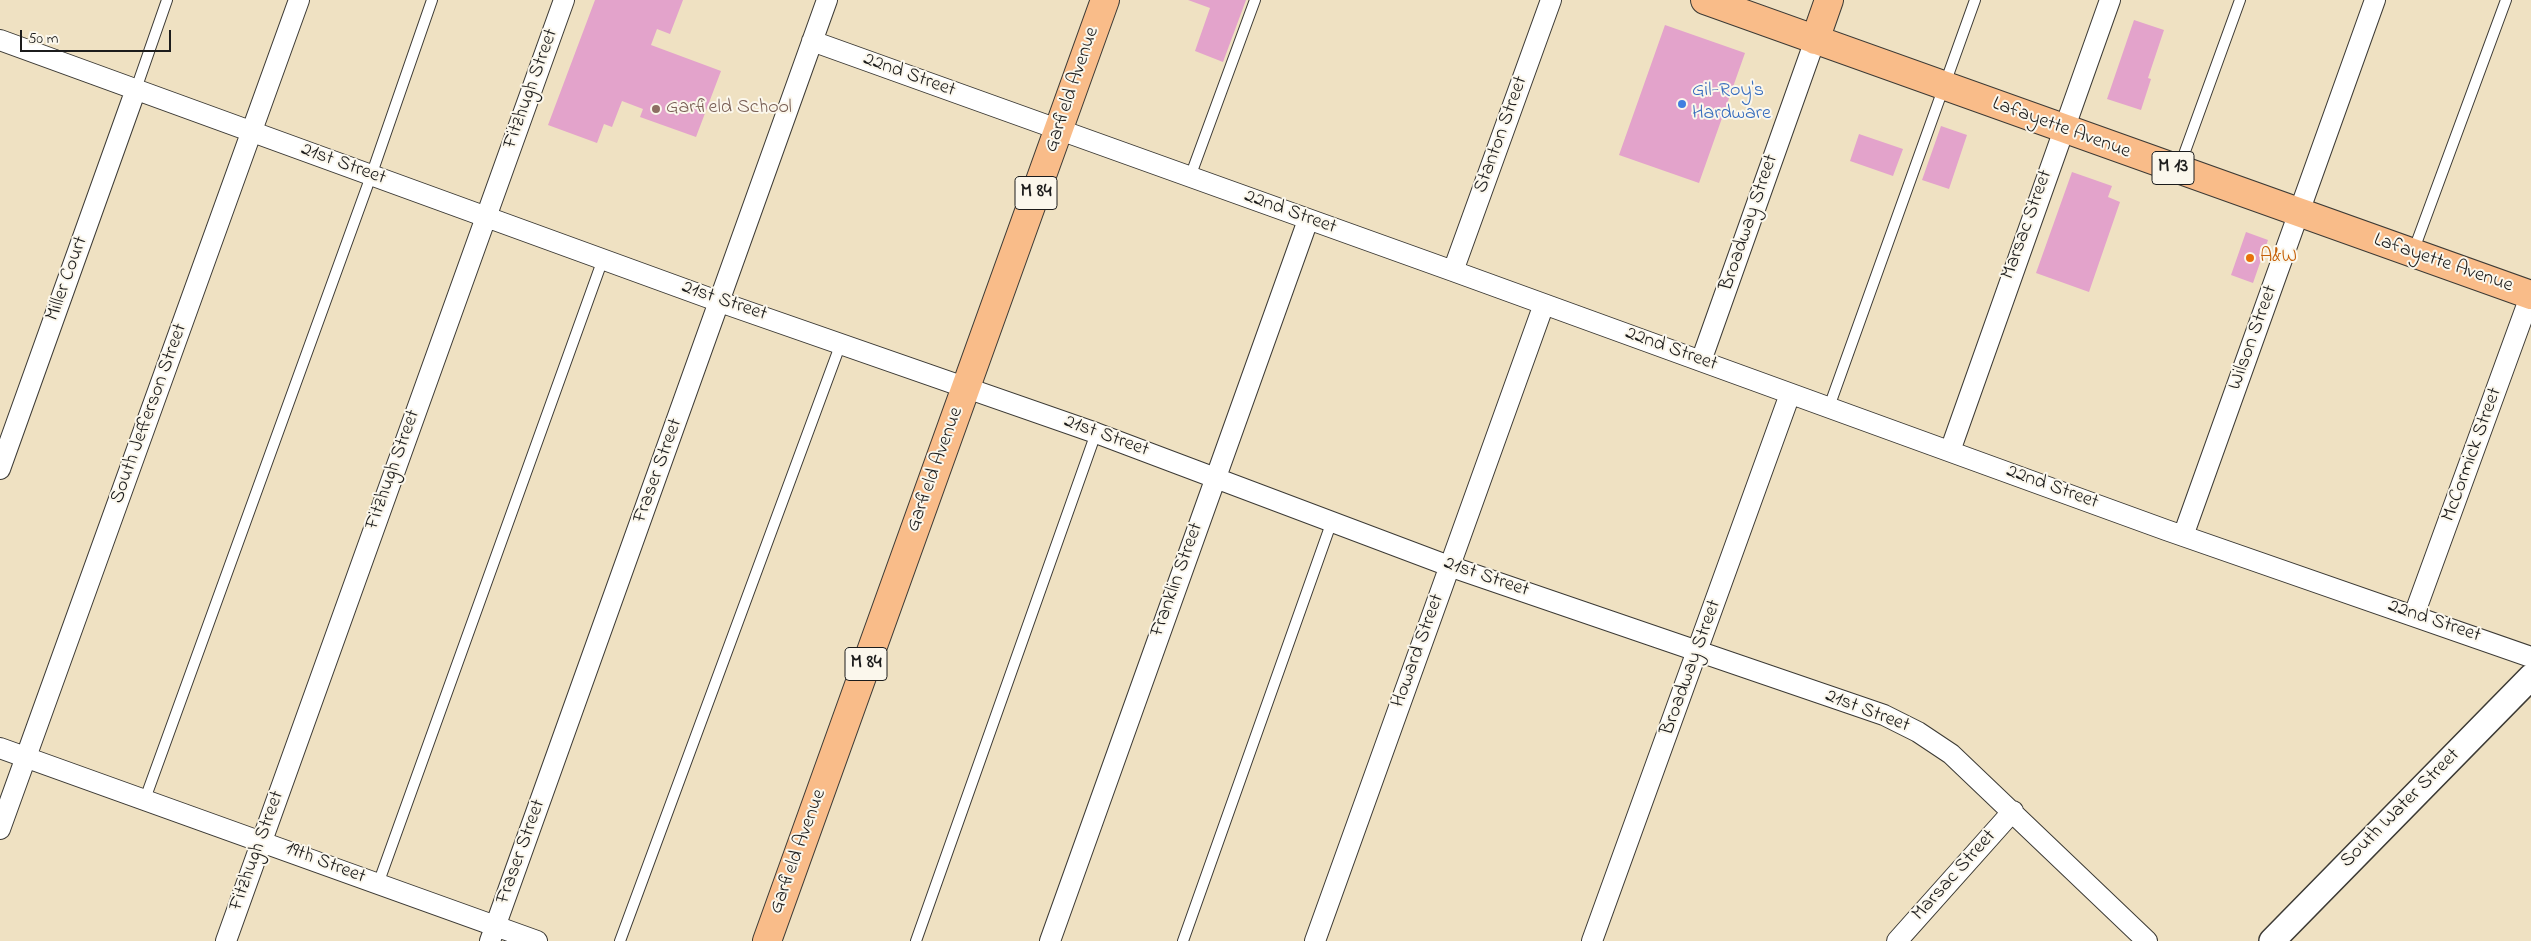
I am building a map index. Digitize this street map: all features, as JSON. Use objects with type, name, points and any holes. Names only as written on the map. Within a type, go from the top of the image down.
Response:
[{"type":"main road","name":"Garfield Avenue","points":[[767,941],[1105,0]]},
{"type":"main road","name":"Lafayette Avenue","points":[[1705,0],[2531,295]]},
{"type":"main road","name":"Broadway Street","points":[[1815,40],[1829,0]]},
{"type":"street","name":"South Jefferson Street","points":[[0,828],[299,0]]},
{"type":"street","name":"Fitzhugh Street","points":[[226,941],[564,0]]},
{"type":"street","name":"Fraser Street","points":[[493,934],[827,0]]},
{"type":"street","name":"Stanton Street","points":[[1453,270],[1550,0]]},
{"type":"street","name":"Marsac Street","points":[[1950,451],[2110,0]]},
{"type":"street","name":"Wilson Street","points":[[2184,536],[2375,0]]},
{"type":"street","name":"21st Street","points":[[0,40],[720,302],[966,386],[1096,433],[1449,566],[1884,715],[1918,732],[1951,754],[2013,811],[2147,941]]},
{"type":"street","name":"Broadway Street","points":[[1701,360],[1815,40]]},
{"type":"street","name":"22nd Street","points":[[812,41],[1308,220],[1453,270],[2184,536],[2531,657]]},
{"type":"street","name":"Miller Court","points":[[0,469],[136,89]]},
{"type":"street","name":"Franklin Street","points":[[1050,941],[1308,220]]},
{"type":"street","name":"McCormick Street","points":[[2414,615],[2531,295]]},
{"type":"street","name":"Howard Street","points":[[1315,941],[1544,304]]},
{"type":"street","name":"Broadway Street","points":[[1592,941],[1790,394]]},
{"type":"street","name":"South Water Street","points":[[2272,941],[2531,677]]},
{"type":"street","name":"19th Street","points":[[0,748],[262,840],[378,884],[493,934],[537,941]]},
{"type":"street","name":"Marsac Street","points":[[1897,941],[2013,811]]},
{"type":"lane","points":[[136,89],[167,0]]},
{"type":"lane","points":[[145,799],[371,176],[432,0]]},
{"type":"lane","points":[[1190,177],[1255,0]]},
{"type":"lane","points":[[1829,407],[1975,0]]},
{"type":"lane","points":[[2178,170],[2240,0]]},
{"type":"lane","points":[[2412,253],[2506,0]]},
{"type":"lane","points":[[378,884],[603,259]]},
{"type":"lane","points":[[620,941],[841,343]]},
{"type":"lane","points":[[916,941],[1096,433]]},
{"type":"lane","points":[[1182,941],[1332,521]]},
{"type":"building","points":[[595,0],[683,0],[670,34],[657,29],[651,45],[721,71],[696,137],[640,117],[643,109],[622,101],[612,127],[604,124],[597,143],[548,125]]},
{"type":"building","points":[[1188,0],[1246,0],[1223,62],[1195,51],[1210,8]]},
{"type":"building","points":[[2134,20],[2164,30],[2148,78],[2151,79],[2141,110],[2107,99]]},
{"type":"building","name":"Gil-Roy's Hardware","points":[[1665,25],[1745,53],[1699,183],[1619,155]]},
{"type":"building","points":[[1941,126],[1967,135],[1949,189],[1922,180]]},
{"type":"building","points":[[1859,134],[1903,149],[1893,176],[1850,161]]},
{"type":"building","points":[[2072,172],[2112,186],[2108,197],[2120,202],[2089,292],[2036,273]]},
{"type":"building","name":"A&W","points":[[2246,232],[2268,240],[2253,283],[2231,275]]},
{"type":"place","name":"Gil-Roy's Hardware","points":[[1682,104]]},
{"type":"place","name":"Garfield School","points":[[656,109]]},
{"type":"place","name":"A&W","points":[[2250,258]]}]
